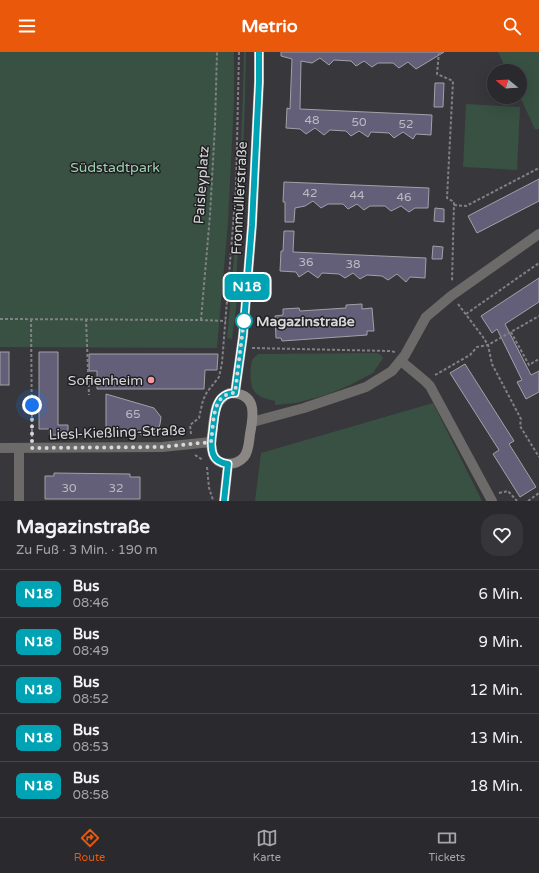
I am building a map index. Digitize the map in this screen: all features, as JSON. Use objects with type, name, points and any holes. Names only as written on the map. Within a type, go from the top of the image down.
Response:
[{"type":"main road","name":"Fronmüllerstraße","points":[[235,393],[243,336],[252,225],[259,82],[259,52]]},
{"type":"main road","points":[[230,393],[241,394],[250,402],[252,408],[252,422],[248,449],[240,460],[235,463],[228,464],[216,458],[213,454],[211,442],[215,410],[217,404],[225,395],[230,393]]},
{"type":"main road","points":[[224,501],[228,464]]},
{"type":"street","points":[[252,422],[304,408],[366,387],[392,371],[403,358],[426,317],[451,296],[539,234]]},
{"type":"street","points":[[403,358],[430,386],[490,498]]},
{"type":"street","name":"Liesl-Kießling-Straße","points":[[0,448],[162,447],[211,442]]},
{"type":"street","points":[[19,448],[19,501]]},
{"type":"path","name":"Paisleyplatz","points":[[201,320],[215,133],[217,52]]},
{"type":"path","points":[[213,501],[209,488],[208,468],[204,461],[192,453],[190,425],[199,418],[203,400],[207,392],[219,377],[222,363],[236,188],[240,52]]},
{"type":"path","points":[[439,52],[438,74],[453,81],[447,198],[454,202],[451,296],[483,336],[488,345],[492,364],[521,419],[520,426],[539,457]]},
{"type":"path","points":[[454,205],[466,206],[539,168]]},
{"type":"path","points":[[465,314],[539,264]]},
{"type":"path","points":[[425,381],[470,355],[477,347],[488,345],[539,316]]},
{"type":"path","points":[[0,319],[226,321]]},
{"type":"path","points":[[31,319],[32,448]]},
{"type":"path","points":[[86,320],[89,395]]},
{"type":"path","points":[[511,332],[529,364],[539,359]]},
{"type":"path","points":[[252,348],[390,351],[403,358]]},
{"type":"path","points":[[490,498],[508,491],[517,501]]},
{"type":"path","points":[[528,501],[539,493]]},
{"type":"green space","name":"Südstadtpark","points":[[0,52],[234,52],[234,102],[228,222],[217,348],[0,347]]},
{"type":"green space","points":[[244,52],[246,52],[245,110],[236,282],[239,285],[232,339],[227,338],[238,195]]},
{"type":"green space","points":[[498,52],[539,52],[539,129],[535,129],[523,104],[527,104],[527,64],[504,64]]},
{"type":"green space","points":[[466,104],[520,107],[517,170],[463,167]]},
{"type":"green space","points":[[377,353],[383,358],[373,373],[326,395],[296,403],[275,405],[275,401],[259,396],[252,386],[250,377],[251,364],[253,359],[258,354]]},
{"type":"green space","points":[[433,403],[482,501],[255,501],[261,453]]},
{"type":"building","points":[[281,52],[444,52],[416,69],[408,62],[399,68],[393,63],[378,63],[372,67],[364,61],[356,66],[351,61],[334,60],[329,65],[320,58],[312,63],[301,61],[300,109],[432,115],[431,135],[416,134],[413,139],[403,132],[394,138],[389,133],[371,132],[368,137],[359,131],[351,136],[346,131],[330,130],[324,135],[315,128],[306,134],[300,129],[286,128],[287,108],[290,109],[292,59],[281,56]]},
{"type":"building","points":[[435,83],[444,83],[443,107],[434,107]]},
{"type":"building","points":[[539,179],[539,201],[477,233],[468,216]]},
{"type":"building","points":[[284,182],[429,188],[428,208],[415,208],[409,212],[401,206],[391,211],[385,206],[370,206],[364,210],[357,204],[348,209],[343,204],[328,204],[321,208],[313,201],[305,206],[295,208],[294,222],[285,222],[285,202],[283,202]]},
{"type":"building","points":[[435,208],[444,209],[444,222],[434,221]]},
{"type":"building","points":[[284,231],[294,231],[293,252],[426,258],[425,278],[410,277],[406,282],[397,274],[388,280],[382,276],[367,275],[360,279],[353,273],[345,278],[339,274],[322,273],[318,278],[308,271],[299,277],[296,272],[280,271]]},
{"type":"building","points":[[433,246],[443,247],[442,259],[432,259]]},
{"type":"building","points":[[539,278],[539,302],[505,324],[531,375],[539,371],[539,392],[526,399],[517,382],[522,380],[497,329],[492,333],[481,316]]},
{"type":"building","points":[[362,304],[362,309],[372,308],[374,331],[367,331],[367,335],[282,341],[281,338],[276,338],[275,316],[283,315],[283,309],[299,308],[300,311],[346,308],[346,305]]},
{"type":"building","points":[[0,352],[9,352],[9,385],[0,385]]},
{"type":"building","points":[[39,352],[58,352],[58,425],[68,425],[68,435],[49,435],[49,429],[39,429]]},
{"type":"building","name":"Sofienheim","points":[[89,354],[218,354],[217,370],[205,370],[204,389],[97,389],[97,371],[89,371]]},
{"type":"building","points":[[465,364],[514,441],[509,444],[536,487],[520,497],[493,454],[499,450],[450,373]]},
{"type":"building","points":[[106,394],[154,408],[161,417],[158,430],[152,434],[145,435],[141,435],[137,431],[106,431]]},
{"type":"building","points":[[54,473],[130,474],[130,477],[140,477],[140,499],[45,499],[45,476],[54,476]]},
{"type":"bus line","name":"N18","points":[[224,501],[228,464],[216,458],[213,454],[211,442],[217,404],[225,395],[235,393],[243,336],[252,225],[259,82],[259,52]]},
{"type":"place","name":"Magazinstraße","points":[[244,321]]},
{"type":"place","name":"Sofienheim","points":[[151,380]]},
{"type":"route","points":[[32,405],[32,448],[162,447],[211,442],[217,404],[225,395],[235,393],[244,321]]}]
